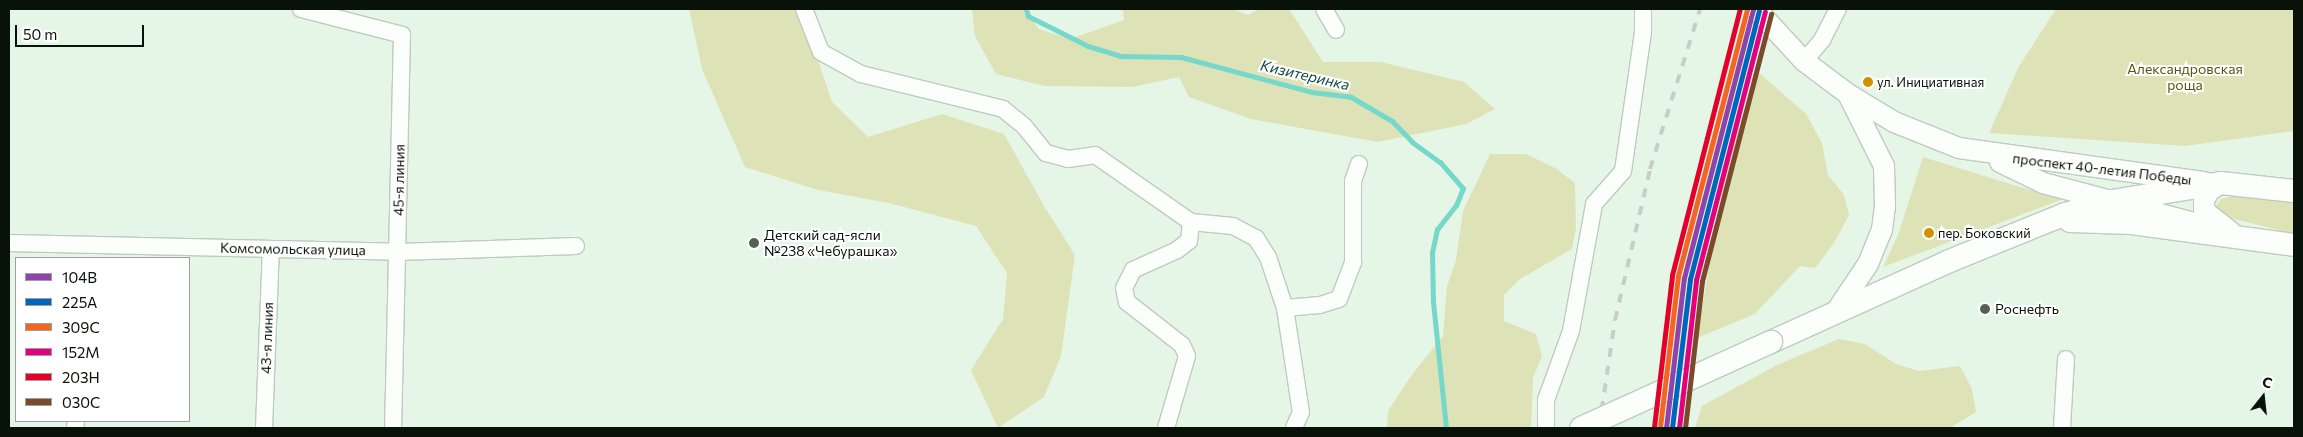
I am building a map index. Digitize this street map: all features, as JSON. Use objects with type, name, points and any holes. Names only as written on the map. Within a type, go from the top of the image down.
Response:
[{"type":"main road","name":"проспект 40-летия Победы","points":[[2047,222],[2112,201],[2221,184],[2294,191]]},
{"type":"main road","points":[[1581,428],[1837,310],[2047,222]]},
{"type":"main road","name":"проспект 40-летия Победы","points":[[2047,222],[2124,223],[2294,245]]},
{"type":"street","name":"45-я линия","points":[[301,9],[402,35],[393,428]]},
{"type":"street","points":[[804,9],[821,52],[861,74],[1003,109],[1024,126],[1046,153],[1068,159],[1094,156],[1191,222],[1233,226],[1256,238],[1268,257],[1285,308],[1301,412],[1294,428]]},
{"type":"street","points":[[1324,9],[1336,30]]},
{"type":"street","points":[[1546,428],[1546,400],[1571,331],[1594,204],[1623,170],[1643,33],[1643,9]]},
{"type":"street","name":"проспект 40-летия Победы","points":[[1756,9],[1804,61],[1848,94],[1894,122],[1959,148],[1983,153],[2221,184]]},
{"type":"street","points":[[1804,61],[1822,40],[1838,9]]},
{"type":"street","points":[[1837,310],[1868,264],[1882,230],[1885,207],[1884,166],[1848,94]]},
{"type":"street","name":"проспект 40-летия Победы","points":[[1983,153],[2043,183],[2254,239]]},
{"type":"street","points":[[1285,308],[1320,305],[1340,299],[1353,262],[1353,180],[1359,164]]},
{"type":"street","points":[[2221,184],[2209,191],[2204,201],[2204,211],[2231,232]]},
{"type":"street","points":[[1166,428],[1187,356],[1182,345],[1127,302],[1124,288],[1133,270],[1177,250],[1189,241],[1191,222]]},
{"type":"street","name":"Комсомольская улица","points":[[9,243],[82,251],[271,249],[398,252],[576,246]]},
{"type":"street","name":"43-я линия","points":[[264,428],[271,249]]},
{"type":"street","points":[[2062,428],[2066,359]]},
{"type":"green space","points":[[689,9],[801,9],[832,102],[868,137],[942,114],[1004,134],[1044,206],[1075,255],[1061,356],[1044,397],[998,428],[971,370],[1003,319],[1007,273],[976,226],[889,203],[818,190],[745,167],[702,69]]},
{"type":"green space","points":[[972,9],[1025,9],[1039,29],[1070,39],[1124,20],[1123,9],[1232,9],[1248,15],[1259,9],[1289,9],[1323,62],[1381,62],[1464,82],[1495,109],[1466,124],[1378,142],[1251,119],[1189,97],[1179,77],[1132,87],[1045,86],[996,74],[975,36]]},
{"type":"green space","name":"Александровская роща","points":[[2056,9],[2294,9],[2294,131],[2185,146],[1989,133],[2019,66]]},
{"type":"green space","points":[[1757,71],[1806,114],[1822,143],[1828,175],[1844,195],[1849,215],[1834,243],[1815,268],[1800,266],[1755,314],[1697,338],[1727,162]]},
{"type":"green space","points":[[1490,154],[1526,154],[1555,168],[1575,183],[1576,228],[1572,249],[1520,279],[1504,295],[1504,321],[1536,334],[1542,356],[1533,378],[1531,428],[1387,428],[1388,411],[1411,376],[1443,336],[1447,286],[1456,260],[1463,211]]},
{"type":"green space","points":[[1923,157],[2033,191],[2066,198],[1883,267],[1898,235]]},
{"type":"green space","points":[[2233,196],[2294,203],[2294,234],[2219,215],[2214,208],[2221,199]]},
{"type":"green space","points":[[1839,339],[1865,344],[1896,364],[1919,371],[1960,366],[1972,389],[1976,412],[1950,428],[1695,428],[1702,406],[1777,365]]},
{"type":"waterway","name":"Кизитеринка","points":[[1026,9],[1028,16],[1088,46],[1120,56],[1181,57],[1312,92],[1351,97],[1392,121],[1412,142],[1440,162],[1463,188],[1456,205],[1437,229],[1432,252],[1433,302],[1446,428]]},
{"type":"railway","points":[[1599,428],[1615,320],[1650,169],[1700,9]]},
{"type":"transit line","name":"203Н","points":[[1654,427],[1672,275],[1740,9]]},
{"type":"transit line","name":"309С","points":[[1660,427],[1678,276],[1747,9]]},
{"type":"transit line","name":"104В","points":[[1666,428],[1684,278],[1753,9]]},
{"type":"transit line","name":"225А","points":[[1672,428],[1690,279],[1759,11]]},
{"type":"transit line","name":"152М","points":[[1679,428],[1696,280],[1765,12]]},
{"type":"transit line","name":"030C","points":[[1685,428],[1702,281],[1771,14]]},
{"type":"place","name":"ул. Инициативная","points":[[1868,82]]},
{"type":"place","name":"пер. Боковский","points":[[1929,233]]},
{"type":"place","name":"Детский сад-ясли №238 «Чебурашка»","points":[[754,243]]},
{"type":"place","name":"Роснефть","points":[[1985,309]]}]
